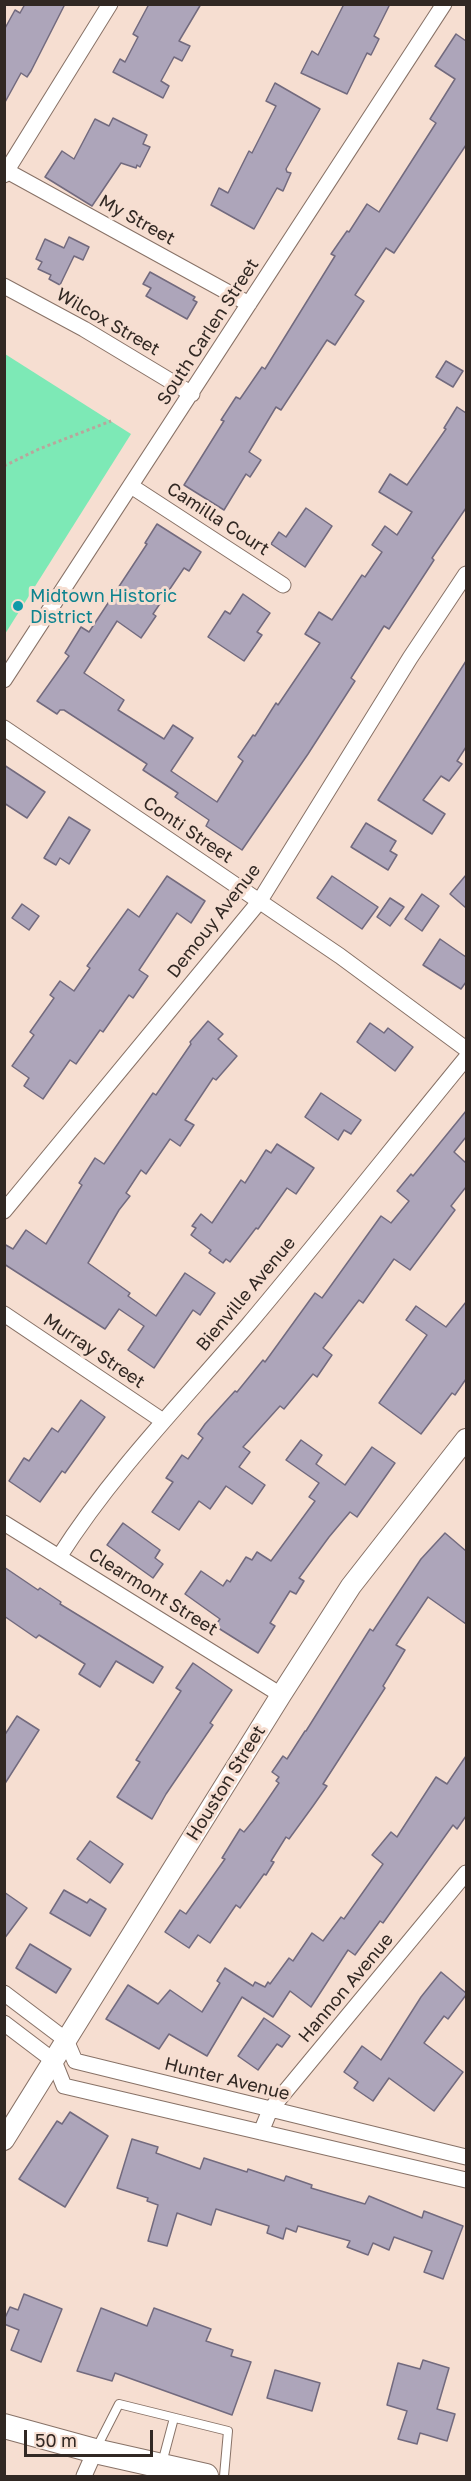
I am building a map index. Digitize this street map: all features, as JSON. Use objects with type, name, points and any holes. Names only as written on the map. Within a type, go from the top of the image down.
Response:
[{"type":"main road","points":[[4,2426],[95,2451],[206,2476]]},
{"type":"street","points":[[6,173],[110,4]]},
{"type":"street","name":"South Carlen Street","points":[[4,680],[319,200],[444,4]]},
{"type":"street","name":"My Street","points":[[6,173],[249,304]]},
{"type":"street","name":"Wilcox Street","points":[[4,286],[84,329],[192,394]]},
{"type":"street","name":"Camilla Court","points":[[131,486],[283,585]]},
{"type":"street","name":"Demouy Avenue","points":[[4,1211],[259,902],[410,658],[466,574]]},
{"type":"street","name":"Conti Street","points":[[4,728],[340,956],[466,1049]]},
{"type":"street","name":"Bienville Avenue","points":[[58,1557],[81,1522],[163,1421],[248,1324],[466,1058]]},
{"type":"street","name":"Murray Street","points":[[4,1314],[163,1421]]},
{"type":"street","name":"Houston Street","points":[[4,2140],[351,1586],[466,1439]]},
{"type":"street","name":"Clearmont Street","points":[[4,1523],[281,1695]]},
{"type":"street","name":"Hannon Avenue","points":[[261,2132],[270,2110],[466,1872]]},
{"type":"street","name":"Hunter Avenue","points":[[4,1993],[66,2040],[75,2061],[466,2157]]},
{"type":"street","points":[[4,2023],[54,2061],[64,2086],[466,2180]]},
{"type":"street","points":[[84,2476],[95,2451]]},
{"type":"lane","points":[[95,2451],[118,2404],[228,2431],[224,2476]]},
{"type":"lane","points":[[161,2466],[174,2418]]},
{"type":"path","points":[[4,465],[111,421]]},
{"type":"green space","points":[[5,354],[131,434],[5,634]]},
{"type":"building","points":[[25,4],[65,4],[31,71],[27,77],[21,73],[4,104],[4,30],[15,10],[20,13]]},
{"type":"building","points":[[149,4],[201,4],[179,41],[190,46],[182,61],[174,57],[161,81],[169,86],[163,98],[113,72],[120,59],[125,62],[138,37],[133,34]]},
{"type":"building","points":[[344,4],[390,4],[374,36],[379,39],[371,55],[367,53],[347,94],[301,73],[312,51],[318,55]]},
{"type":"building","points":[[456,34],[466,41],[466,145],[394,253],[386,248],[355,295],[364,301],[335,345],[327,340],[281,410],[276,407],[249,452],[261,460],[250,477],[246,474],[224,510],[184,485],[224,421],[221,420],[236,397],[240,399],[262,367],[265,369],[335,256],[331,254],[347,231],[349,232],[367,204],[379,212],[436,123],[430,119],[455,79],[435,66]]},
{"type":"building","points":[[275,83],[320,109],[286,169],[291,173],[283,191],[277,188],[254,229],[211,205],[219,188],[228,193],[249,151],[252,153],[276,106],[266,101]]},
{"type":"building","points":[[113,118],[147,135],[143,144],[150,147],[140,167],[137,165],[136,168],[121,163],[92,206],[45,177],[62,151],[74,159],[95,119],[109,126]]},
{"type":"building","points":[[69,237],[89,247],[83,260],[74,256],[60,285],[49,279],[51,275],[38,269],[42,262],[36,259],[45,239],[64,248]]},
{"type":"building","points":[[150,272],[195,297],[193,300],[197,302],[187,319],[146,296],[151,288],[143,284]]},
{"type":"building","points":[[446,361],[463,371],[453,387],[436,377]]},
{"type":"building","points":[[457,407],[466,413],[466,508],[432,558],[434,560],[389,629],[384,626],[351,678],[355,681],[242,850],[206,826],[209,820],[175,797],[178,793],[143,770],[147,764],[64,710],[60,710],[57,714],[37,701],[69,656],[65,653],[81,627],[89,632],[147,544],[145,543],[157,524],[201,552],[189,571],[184,568],[153,614],[156,616],[141,638],[117,621],[84,673],[124,700],[118,710],[164,739],[173,725],[193,738],[171,771],[217,802],[243,761],[238,757],[253,735],[255,736],[276,703],[278,705],[320,643],[305,634],[319,612],[332,620],[362,575],[365,577],[382,552],[372,545],[385,526],[397,535],[412,512],[379,492],[390,474],[407,485],[446,429],[444,428]]},
{"type":"building","points":[[306,508],[332,526],[305,567],[271,544],[279,532],[286,537]]},
{"type":"building","points":[[243,594],[270,613],[257,632],[262,635],[244,661],[208,637],[225,611],[230,614]]},
{"type":"building","points":[[466,661],[466,747],[457,761],[462,764],[449,781],[441,776],[423,800],[445,814],[432,834],[378,800]]},
{"type":"building","points":[[4,765],[45,792],[27,818],[4,803]]},
{"type":"building","points":[[69,817],[90,830],[69,864],[60,858],[56,865],[44,858]]},
{"type":"building","points":[[366,823],[396,841],[390,851],[397,855],[388,870],[351,847]]},
{"type":"building","points":[[466,875],[466,908],[450,894]]},
{"type":"building","points":[[167,876],[205,901],[191,923],[177,913],[139,970],[148,976],[133,998],[129,995],[103,1032],[100,1030],[76,1064],[70,1060],[43,1099],[24,1086],[29,1078],[12,1066],[34,1035],[30,1032],[54,998],[50,995],[60,981],[74,991],[90,968],[87,966],[128,909],[139,917]]},
{"type":"building","points":[[332,876],[378,907],[362,929],[317,898]]},
{"type":"building","points":[[422,894],[439,906],[422,931],[405,919]]},
{"type":"building","points":[[390,898],[404,907],[390,926],[377,917]]},
{"type":"building","points":[[22,904],[39,916],[29,930],[12,918]]},
{"type":"building","points":[[440,939],[466,957],[466,982],[461,989],[423,965]]},
{"type":"building","points":[[208,1021],[223,1034],[218,1039],[237,1056],[216,1080],[213,1078],[185,1120],[194,1125],[180,1146],[170,1139],[146,1174],[141,1170],[126,1193],[130,1196],[119,1210],[88,1263],[130,1293],[128,1296],[156,1316],[185,1273],[215,1293],[200,1315],[193,1310],[154,1368],[128,1350],[144,1326],[119,1309],[105,1329],[4,1264],[4,1244],[13,1249],[26,1230],[46,1244],[82,1185],[79,1183],[95,1158],[104,1164],[153,1093],[156,1095],[191,1044],[190,1042]]},
{"type":"building","points":[[370,1023],[384,1033],[388,1028],[413,1047],[395,1071],[357,1042]]},
{"type":"building","points":[[321,1093],[361,1120],[351,1134],[344,1130],[338,1140],[305,1117]]},
{"type":"building","points":[[466,1111],[466,1137],[454,1152],[466,1163],[466,1187],[451,1206],[455,1210],[410,1270],[394,1259],[363,1303],[359,1300],[323,1348],[332,1355],[317,1377],[313,1374],[284,1409],[280,1406],[243,1447],[250,1452],[239,1467],[265,1485],[252,1504],[226,1486],[210,1509],[199,1501],[179,1530],[152,1512],[173,1482],[166,1478],[182,1455],[188,1459],[203,1438],[198,1434],[205,1424],[235,1391],[237,1392],[263,1360],[265,1362],[315,1293],[322,1298],[381,1216],[391,1223],[409,1201],[397,1191],[411,1174],[413,1176]]},
{"type":"building","points":[[277,1144],[314,1168],[296,1194],[287,1188],[258,1229],[256,1228],[230,1262],[226,1259],[223,1263],[209,1253],[211,1250],[191,1235],[196,1228],[192,1226],[201,1214],[212,1223],[241,1180],[245,1183],[266,1150],[271,1153]]},
{"type":"building","points":[[466,1302],[466,1379],[455,1395],[452,1393],[421,1434],[379,1403],[427,1335],[406,1320],[416,1306],[446,1327]]},
{"type":"building","points":[[81,1400],[105,1417],[65,1473],[62,1471],[40,1502],[9,1481],[24,1458],[29,1461],[52,1428],[58,1432]]},
{"type":"building","points":[[301,1440],[322,1455],[316,1464],[345,1485],[372,1447],[395,1463],[357,1517],[350,1512],[299,1578],[304,1581],[296,1594],[290,1591],[270,1623],[275,1626],[258,1653],[215,1626],[220,1619],[185,1594],[201,1571],[223,1586],[227,1580],[230,1582],[246,1557],[252,1560],[257,1552],[271,1561],[315,1501],[309,1497],[319,1483],[286,1460]]},
{"type":"building","points":[[123,1523],[160,1550],[155,1558],[163,1564],[153,1578],[107,1545]]},
{"type":"building","points":[[445,1533],[466,1551],[466,1624],[428,1597],[396,1645],[405,1650],[383,1686],[385,1688],[323,1784],[327,1786],[289,1839],[286,1837],[271,1861],[274,1862],[266,1875],[264,1874],[240,1908],[236,1905],[210,1943],[198,1935],[189,1948],[165,1932],[180,1910],[186,1914],[225,1859],[222,1858],[240,1829],[244,1832],[253,1821],[279,1783],[276,1781],[279,1777],[272,1772],[283,1756],[287,1759],[370,1629],[373,1631],[421,1559]]},
{"type":"building","points":[[4,1567],[163,1667],[153,1683],[116,1661],[100,1687],[79,1674],[85,1664],[39,1635],[36,1638],[4,1616]]},
{"type":"building","points":[[193,1663],[232,1690],[210,1723],[213,1725],[166,1794],[152,1819],[117,1797],[140,1762],[136,1760],[181,1691],[176,1688]]},
{"type":"building","points":[[17,1716],[39,1730],[4,1785],[4,1736]]},
{"type":"building","points":[[466,1756],[466,1816],[457,1829],[453,1825],[383,1923],[380,1921],[355,1955],[348,1950],[311,2007],[290,1991],[273,2017],[242,1997],[207,2056],[169,2034],[159,2049],[106,2019],[128,1985],[158,2004],[170,1990],[202,2012],[220,1983],[217,1981],[225,1968],[253,1986],[255,1982],[265,1987],[268,1982],[270,1984],[289,1958],[293,1961],[312,1933],[323,1941],[341,1917],[344,1919],[383,1864],[372,1855],[391,1832],[397,1837],[436,1777],[447,1784]]},
{"type":"building","points":[[90,1841],[123,1864],[110,1883],[77,1859]]},
{"type":"building","points":[[64,1890],[87,1903],[90,1899],[106,1909],[90,1936],[50,1913]]},
{"type":"building","points":[[4,1892],[27,1908],[4,1939]]},
{"type":"building","points":[[30,1944],[71,1969],[56,1993],[16,1968]]},
{"type":"building","points":[[441,1972],[466,1995],[448,2019],[444,2016],[424,2043],[463,2072],[434,2111],[389,2078],[373,2101],[354,2088],[358,2082],[344,2072],[362,2046],[381,2060],[421,1997]]},
{"type":"building","points":[[264,2018],[290,2036],[282,2047],[277,2044],[258,2070],[238,2056]]},
{"type":"building","points":[[70,2112],[108,2136],[65,2207],[19,2179],[57,2121],[62,2124]]},
{"type":"building","points":[[132,2139],[158,2147],[156,2153],[200,2169],[204,2158],[284,2181],[286,2176],[312,2185],[311,2188],[365,2204],[369,2196],[422,2218],[424,2211],[463,2226],[443,2279],[424,2272],[432,2251],[394,2237],[389,2250],[373,2243],[368,2255],[347,2247],[350,2241],[298,2226],[296,2232],[286,2228],[283,2239],[267,2233],[269,2226],[216,2209],[211,2225],[177,2213],[167,2246],[148,2241],[158,2205],[147,2201],[148,2198],[117,2188]]},
{"type":"building","points":[[24,2294],[62,2309],[41,2362],[11,2350],[19,2330],[4,2324],[10,2307],[18,2310]]},
{"type":"building","points":[[101,2308],[147,2326],[154,2308],[211,2329],[206,2341],[233,2350],[231,2356],[251,2362],[232,2415],[115,2373],[112,2381],[77,2371]]},
{"type":"building","points":[[423,2360],[449,2368],[437,2409],[455,2414],[447,2441],[420,2433],[417,2444],[398,2439],[407,2411],[387,2405],[398,2363],[420,2369]]},
{"type":"building","points":[[275,2370],[320,2383],[312,2411],[267,2398]]},
{"type":"place","name":"Midtown Historic District","points":[[18,606]]}]
